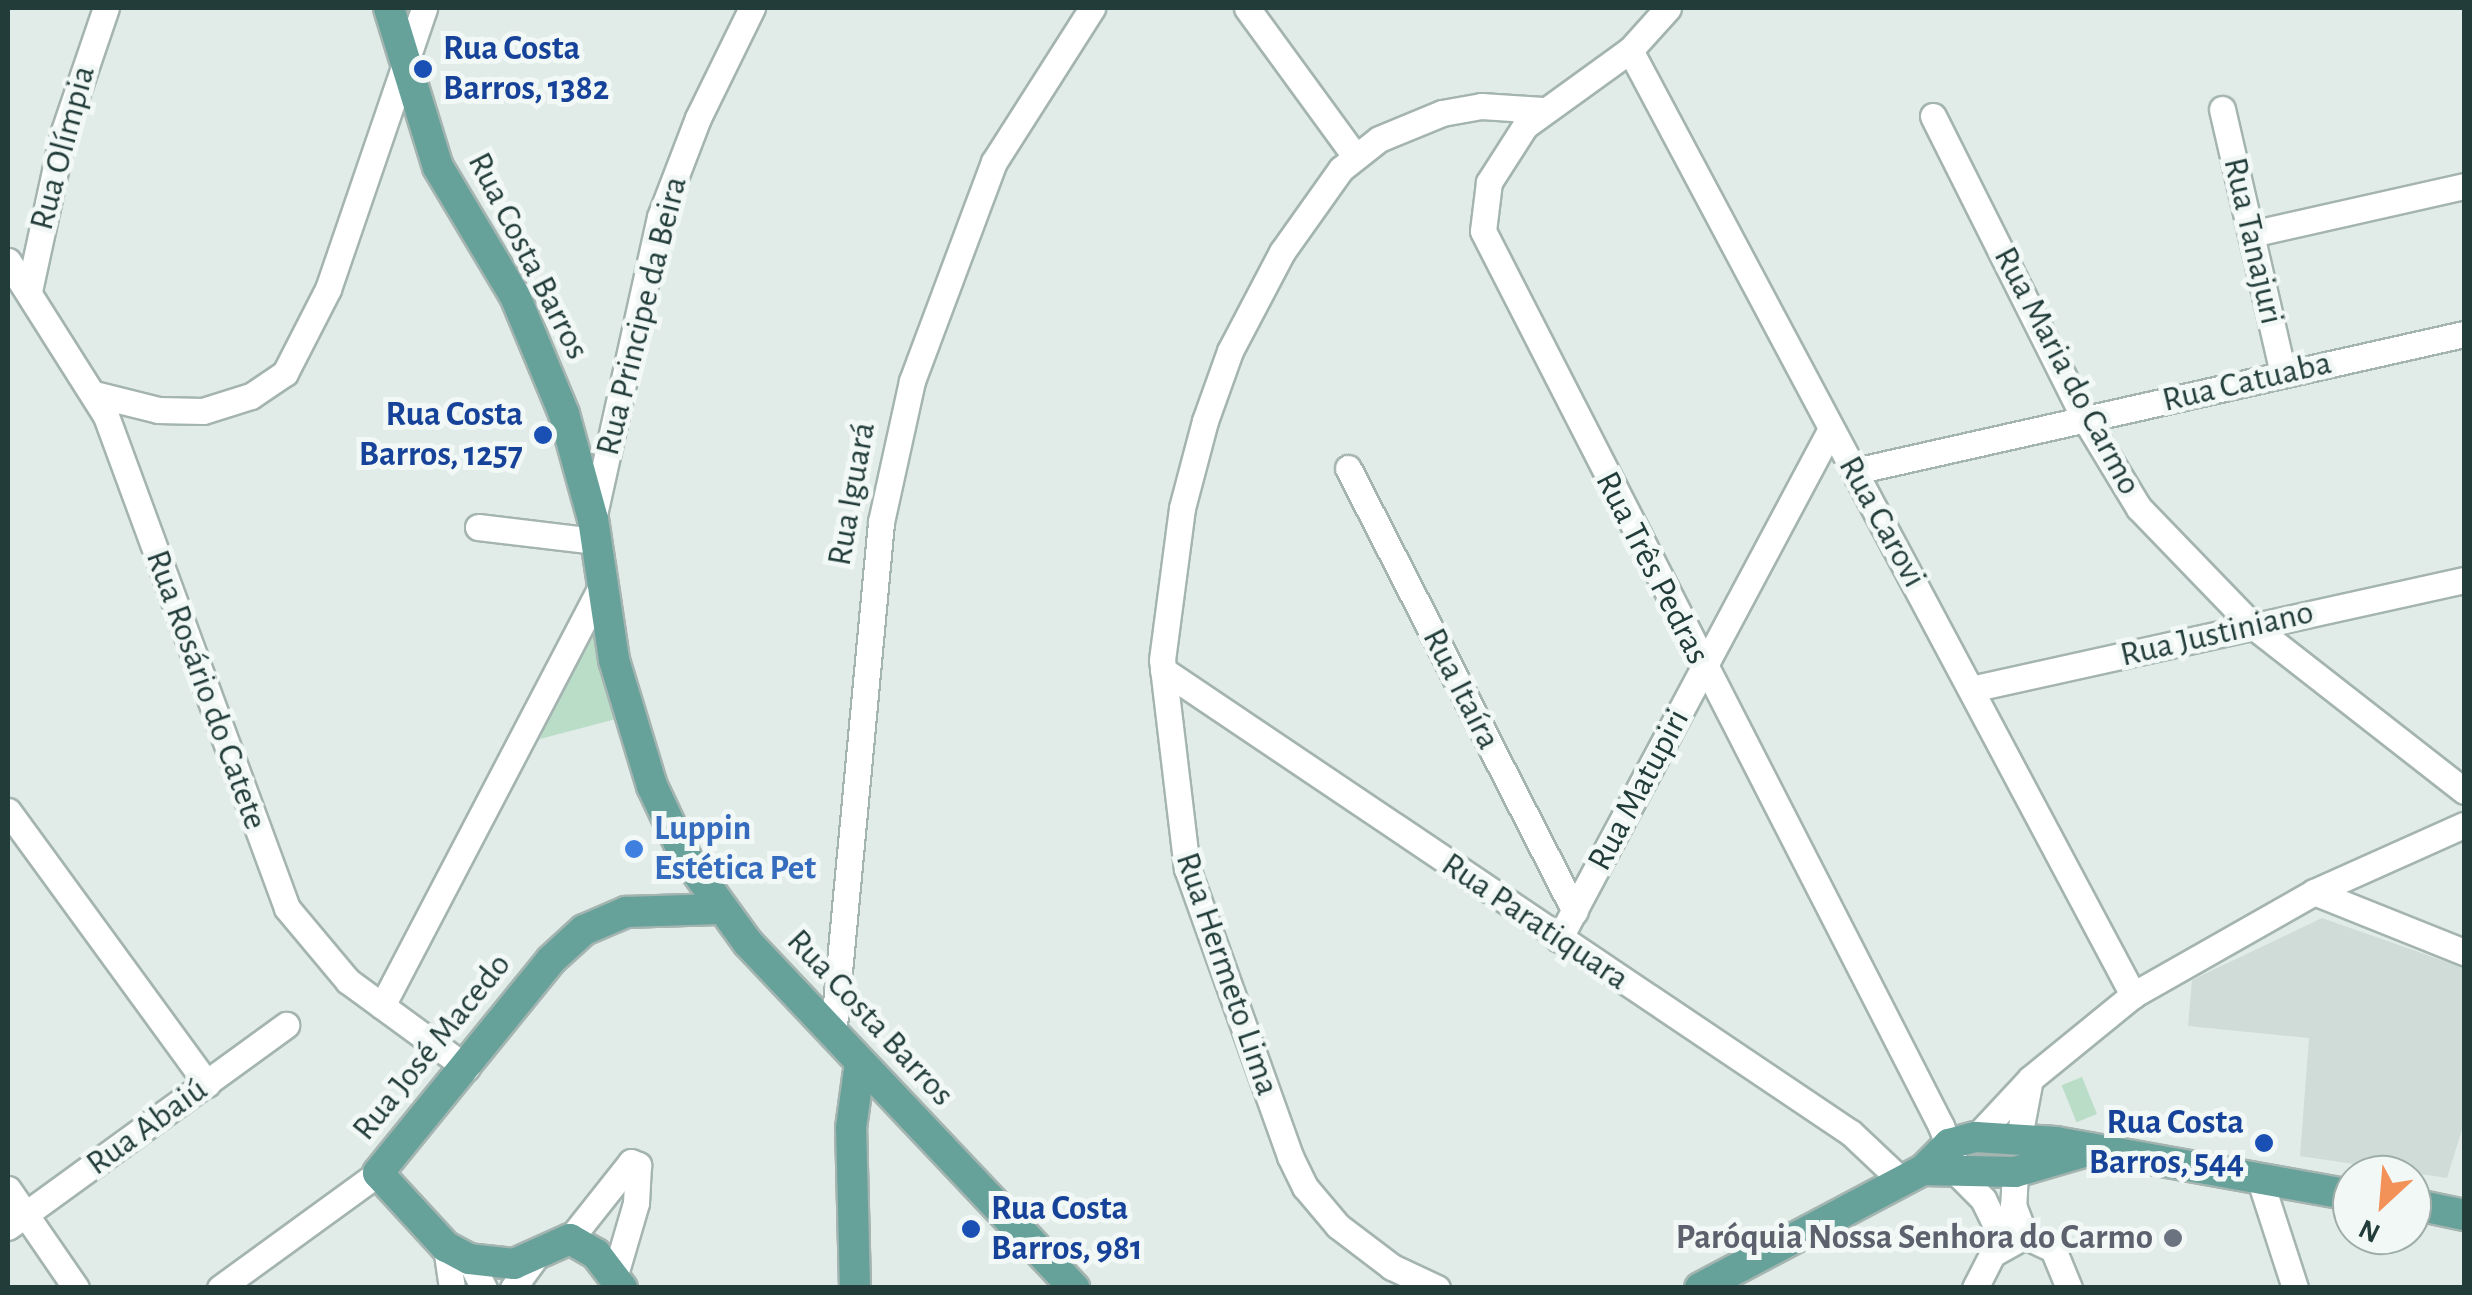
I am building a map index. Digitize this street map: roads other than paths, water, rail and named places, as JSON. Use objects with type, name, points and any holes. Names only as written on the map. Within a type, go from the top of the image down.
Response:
[{"type":"main road","name":"Rua Costa Barros","points":[[389,8],[438,167],[540,350],[594,530],[614,660],[652,786],[718,908],[833,1036],[1074,1288]]},
{"type":"main road","name":"Rua José Macedo","points":[[378,1173],[551,960],[584,930],[626,912],[718,908]]},
{"type":"main road","points":[[855,1288],[850,1128],[860,1063]]},
{"type":"main road","points":[[1960,1176],[2004,1156],[2019,1137]]},
{"type":"main road","points":[[1700,1288],[1913,1176],[1962,1140],[2019,1137],[2084,1152],[2332,1192]]},
{"type":"main road","points":[[1913,1176],[2015,1172],[2084,1152]]},
{"type":"main road","points":[[378,1173],[457,1253],[514,1264],[570,1239],[619,1281]]},
{"type":"main road","points":[[2432,1208],[2464,1215]]},
{"type":"street","name":"Rua Olímpia","points":[[29,291],[63,134],[106,8]]},
{"type":"street","points":[[94,394],[158,410],[203,411],[251,396],[285,373],[328,289],[424,8]]},
{"type":"street","name":"Rua Principe da Beira","points":[[594,530],[660,217],[698,118],[752,8]]},
{"type":"street","name":"Rua Iguará","points":[[833,1036],[877,558],[912,381],[937,298],[994,162],[1092,8]]},
{"type":"street","points":[[1247,8],[1354,155],[1442,113],[1512,105],[1544,110]]},
{"type":"street","name":"Rua Três Pedras","points":[[1668,8],[1630,50],[1544,110],[1502,156],[1483,206],[1483,230],[1703,668],[1962,1140],[1960,1176],[2015,1239]]},
{"type":"street","name":"Rua Carovi","points":[[1630,50],[2133,995]]},
{"type":"street","name":"Rua Tanajuri","points":[[2222,109],[2283,374]]},
{"type":"street","name":"Rua Maria do Carmo","points":[[1933,116],[2085,419],[2165,541],[2253,626],[2464,791]]},
{"type":"street","name":"Rua Hermeto Lima","points":[[1354,155],[1282,252],[1230,350],[1182,508],[1163,670],[1187,869],[1290,1156],[1305,1187],[1338,1226],[1392,1267],[1437,1288]]},
{"type":"street","points":[[2251,234],[2464,186]]},
{"type":"street","name":"Rua Rosário do Catete","points":[[8,261],[94,394],[287,908],[313,946],[382,1006],[467,1068]]},
{"type":"street","name":"Rua Catuaba","points":[[1855,471],[2464,334]]},
{"type":"street","name":"Rua Matupiri","points":[[1559,939],[1831,429]]},
{"type":"street","name":"Rua Itaíra","points":[[1348,468],[1574,911]]},
{"type":"street","points":[[478,528],[594,530]]},
{"type":"street","name":"Rua Justiniano","points":[[1971,690],[2464,580]]},
{"type":"street","points":[[382,1006],[602,585]]},
{"type":"street","name":"Rua Paratiquara","points":[[1163,670],[1913,1176]]},
{"type":"street","points":[[8,811],[207,1084]]},
{"type":"street","points":[[1962,1140],[2133,995],[2314,892],[2464,825]]},
{"type":"street","points":[[2314,892],[2464,952]]},
{"type":"street","name":"Rua Abaiú","points":[[17,1221],[286,1025]]},
{"type":"street","points":[[2019,1137],[2030,1080]]},
{"type":"street","points":[[570,1239],[631,1162],[638,1165],[636,1203],[619,1281]]},
{"type":"street","points":[[1975,1288],[2015,1239],[2015,1172]]},
{"type":"street","name":"Rua José Macedo","points":[[220,1288],[378,1173]]},
{"type":"street","points":[[2260,1180],[2295,1288]]},
{"type":"street","points":[[8,1190],[17,1221],[76,1288]]},
{"type":"street","points":[[2015,1239],[2053,1249],[2069,1288]]},
{"type":"street","points":[[452,1288],[457,1253]]},
{"type":"street","points":[[457,1253],[484,1288]]},
{"type":"street","points":[[513,1288],[536,1256]]},
{"type":"place","name":"Rua Costa Barros, 1382","points":[[423,69]]},
{"type":"place","name":"Rua Costa Barros, 1257","points":[[543,435]]},
{"type":"place","name":"Luppin Estética Pet","points":[[634,849]]},
{"type":"place","name":"Rua Costa Barros, 544","points":[[2264,1143]]},
{"type":"place","name":"Rua Costa Barros, 981","points":[[971,1229]]},
{"type":"place","name":"Paróquia Nossa Senhora do Carmo","points":[[2173,1238]]}]
